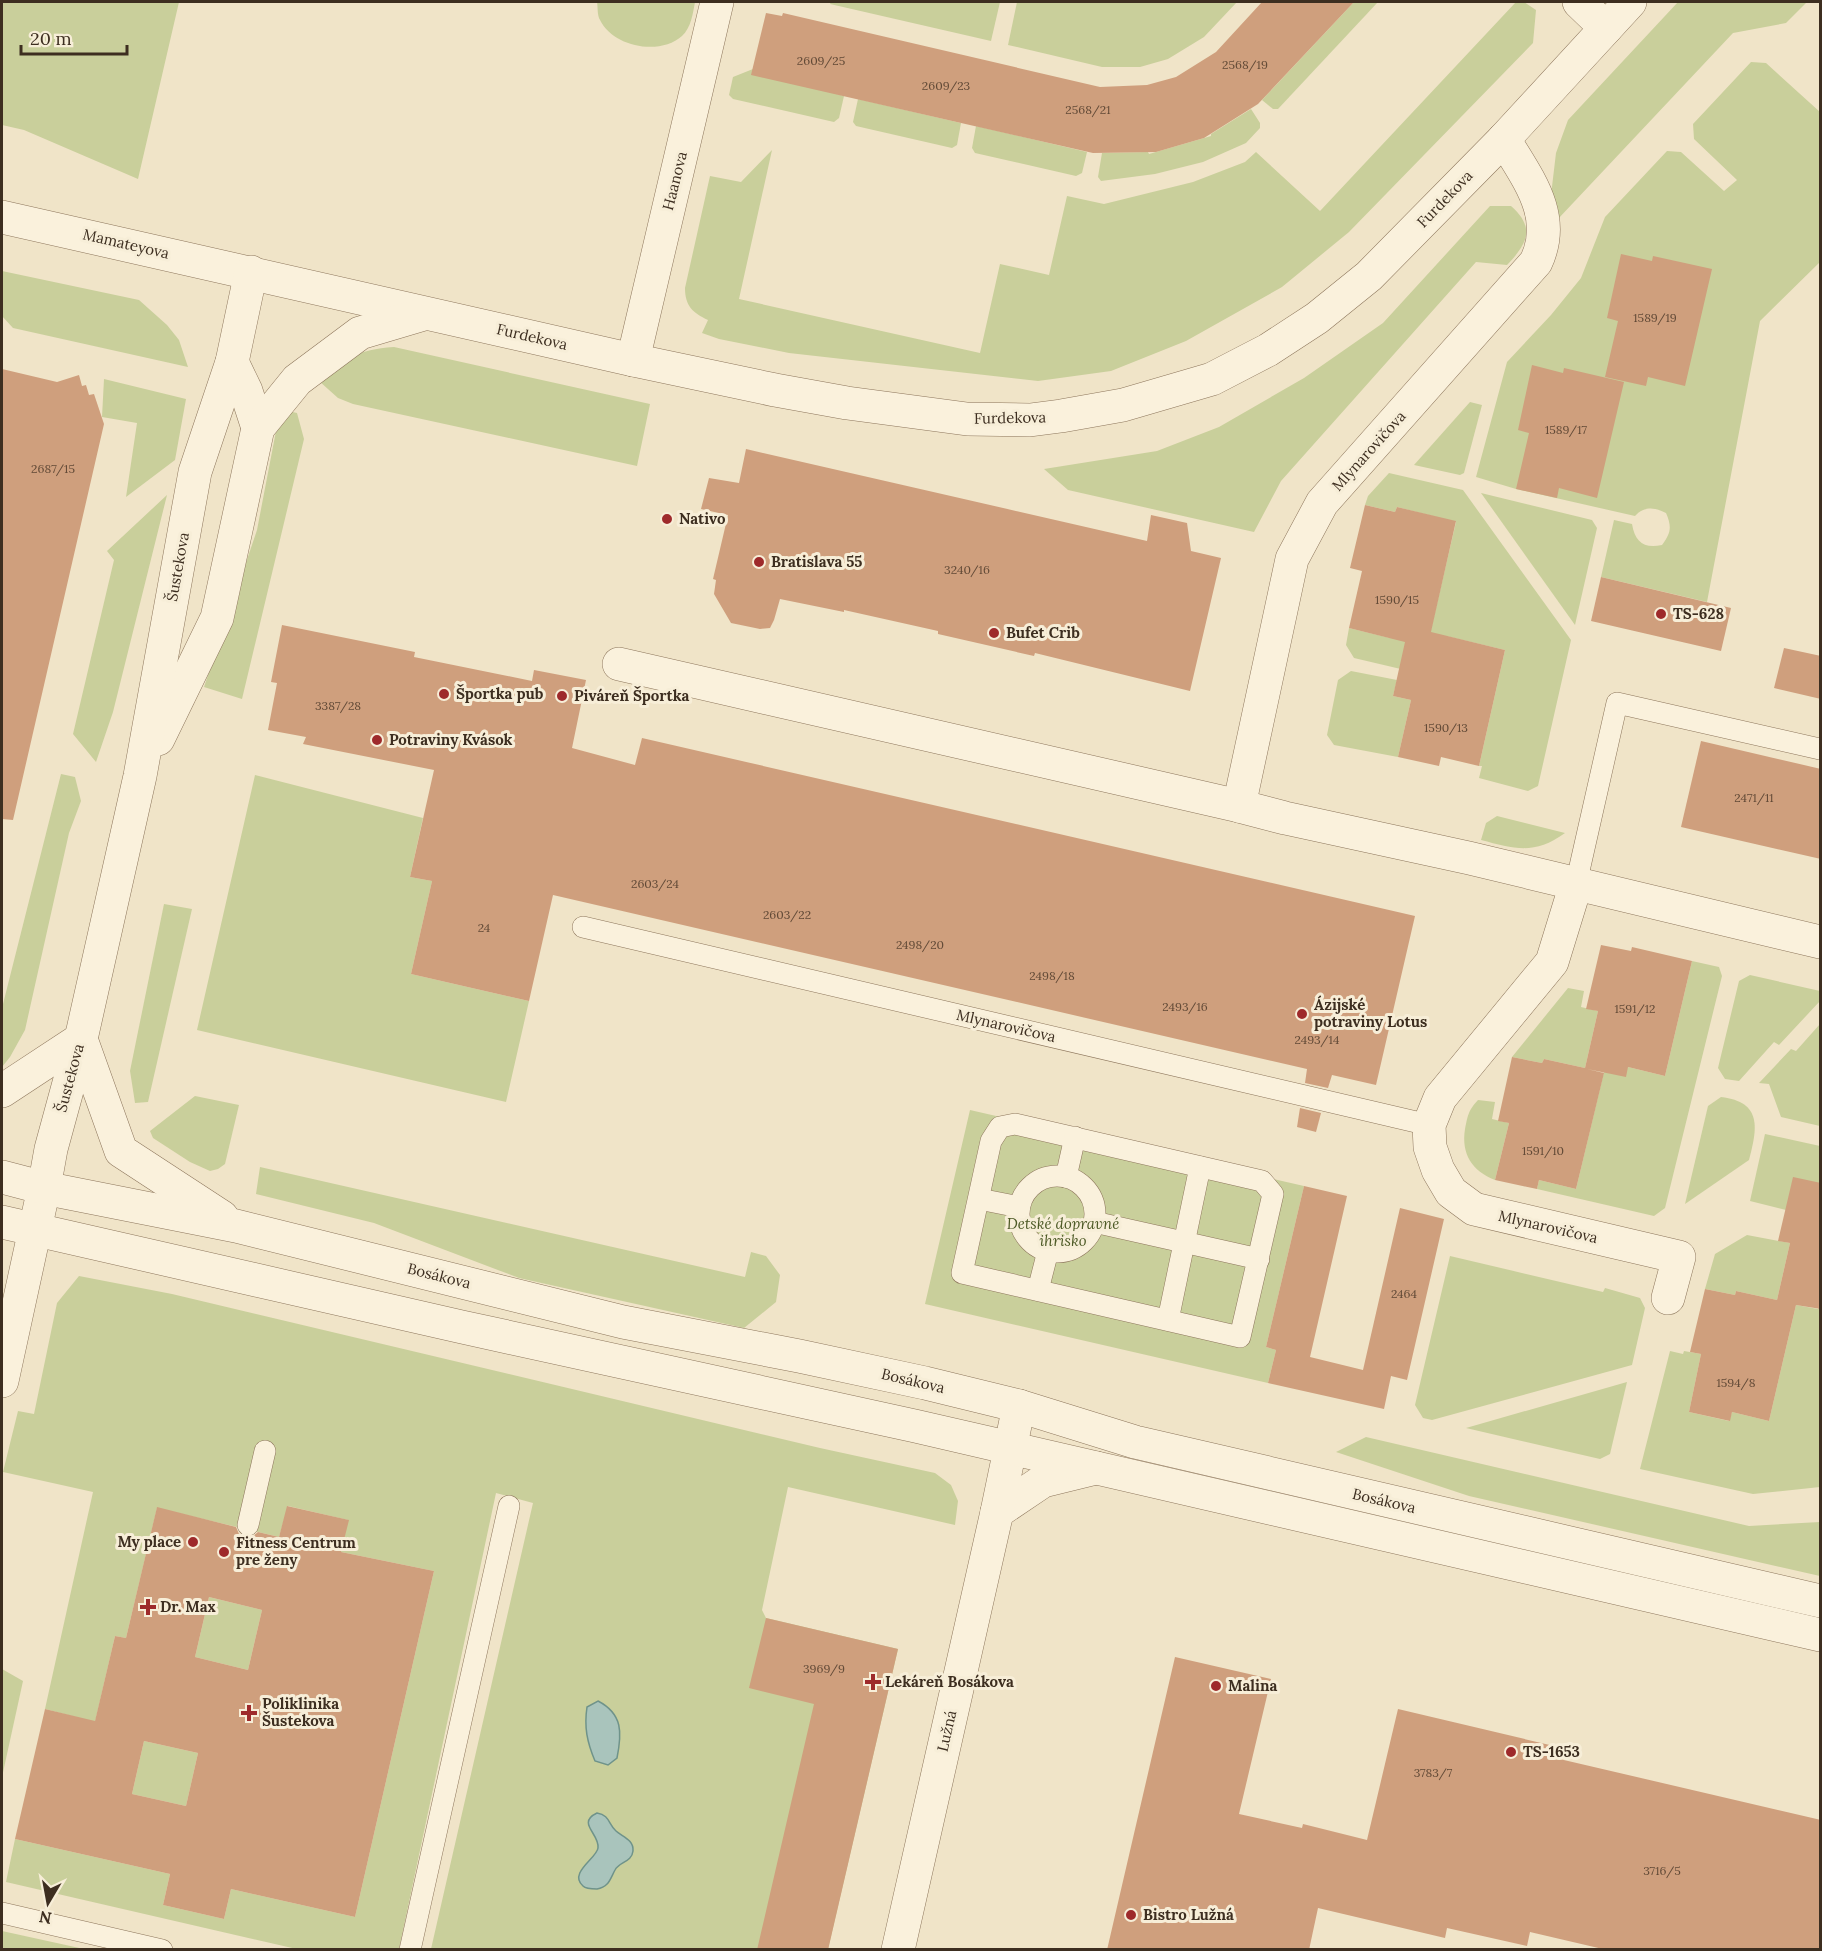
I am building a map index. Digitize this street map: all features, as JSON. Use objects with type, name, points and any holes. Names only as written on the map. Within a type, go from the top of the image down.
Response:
[{"type":"street","name":"Haanova","points":[[633,360],[717,2]]},
{"type":"street","points":[[1579,2],[1606,28]]},
{"type":"street","name":"Furdekova","points":[[251,272],[633,360],[847,403],[967,419],[1030,420],[1124,405],[1212,378],[1268,350],[1308,324],[1369,276],[1504,139],[1630,2]]},
{"type":"street","name":"Mlynarovičova","points":[[1239,806],[1292,559],[1323,503],[1539,257],[1544,215],[1504,139]]},
{"type":"street","name":"Mamateyova","points":[[2,216],[251,272]]},
{"type":"street","name":"Šustekova","points":[[2,1381],[51,1149],[81,1039],[140,776],[195,472],[232,362],[251,272]]},
{"type":"street","name":"Šustekova","points":[[140,776],[217,618],[258,428],[297,380],[360,333],[426,313]]},
{"type":"street","points":[[232,362],[246,391],[258,428]]},
{"type":"street","points":[[619,664],[1821,942]]},
{"type":"street","name":"Mlynarovičova","points":[[1576,884],[1552,962],[1440,1098],[1429,1125],[1430,1148],[1438,1170],[1451,1192],[1474,1209],[1679,1257],[1668,1298]]},
{"type":"street","points":[[2,1091],[81,1039],[121,1151],[236,1226]]},
{"type":"street","name":"Bosákova","points":[[2,1177],[44,1188],[236,1226],[623,1322],[799,1356],[1019,1406],[1135,1442],[1821,1601]]},
{"type":"street","points":[[2,1222],[915,1426],[1821,1635]]},
{"type":"street","name":"Lužná","points":[[898,1950],[1019,1406]]},
{"type":"street","points":[[997,1512],[1043,1481],[1096,1468]]},
{"type":"lane","points":[[1576,884],[1617,703],[1821,750]]},
{"type":"lane","name":"Mlynarovičova","points":[[583,927],[1429,1125]]},
{"type":"lane","points":[[1015,1124],[1200,1167],[1262,1181],[1273,1194],[1240,1337],[962,1273],[991,1141],[1000,1126],[1015,1124]]},
{"type":"lane","points":[[1066,1177],[1075,1137]]},
{"type":"lane","points":[[1168,1320],[1200,1167]]},
{"type":"lane","points":[[1066,1177],[1077,1181],[1086,1189],[1095,1210],[1094,1222],[1082,1243],[1060,1252],[1048,1251],[1028,1239],[1022,1230],[1019,1207],[1031,1185],[1041,1178],[1066,1177]]},
{"type":"lane","points":[[979,1198],[1019,1207]]},
{"type":"lane","points":[[1094,1222],[1259,1259]]},
{"type":"lane","points":[[1038,1290],[1048,1251]]},
{"type":"lane","points":[[248,1525],[265,1451]]},
{"type":"lane","points":[[410,1950],[509,1506]]},
{"type":"lane","points":[[2,1913],[162,1950]]},
{"type":"green space","points":[[2,2],[179,2],[138,179],[24,130],[2,125]]},
{"type":"green space","points":[[597,2],[695,2],[690,25],[682,36],[662,46],[650,47],[638,46],[615,37],[599,18]]},
{"type":"green space","points":[[831,2],[1000,2],[991,41],[830,4]]},
{"type":"green space","points":[[1017,2],[1237,2],[1204,37],[1168,59],[1140,67],[1102,67],[1008,45]]},
{"type":"green space","points":[[1354,2],[1378,2],[1278,109],[1273,109],[1262,100]]},
{"type":"green space","points":[[1516,2],[1524,2],[1536,10],[1533,43],[1349,232],[1282,287],[1186,341],[1111,371],[1038,381],[789,353],[719,339],[702,333],[708,320],[694,312],[686,300],[685,288],[710,176],[741,182],[772,150],[739,299],[980,353],[1000,264],[1049,275],[1067,196],[1104,204],[1193,182],[1245,162],[1256,152],[1320,211]]},
{"type":"green space","points":[[1678,2],[1807,2],[1786,23],[1733,33],[1558,219],[1551,195],[1556,153],[1568,120]]},
{"type":"green space","points":[[1751,62],[1766,63],[1820,112],[1820,262],[1760,321],[1707,602],[1601,577],[1614,520],[1632,524],[1635,535],[1641,543],[1656,546],[1662,545],[1669,533],[1670,526],[1666,513],[1650,508],[1642,510],[1635,516],[1516,489],[1476,477],[1507,362],[1551,315],[1581,278],[1605,217],[1667,151],[1681,152],[1724,191],[1737,180],[1694,139],[1693,124]]},
{"type":"green space","points":[[753,69],[844,96],[839,118],[834,122],[733,99],[729,95],[733,77]]},
{"type":"green space","points":[[858,99],[961,123],[957,145],[952,148],[856,126],[853,122]]},
{"type":"green space","points":[[1251,109],[1260,123],[1260,128],[1246,143],[1203,162],[1155,174],[1101,181],[1098,177],[1102,153],[1148,152],[1149,154],[1211,136]]},
{"type":"green space","points":[[976,126],[1087,152],[1082,173],[1076,176],[975,153],[972,148]]},
{"type":"green space","points":[[1490,206],[1511,206],[1519,214],[1526,229],[1524,243],[1520,250],[1507,265],[1476,262],[1281,481],[1254,532],[1068,490],[1044,469],[1157,451],[1219,427],[1304,378],[1383,323]]},
{"type":"green space","points":[[2,271],[139,300],[167,325],[179,340],[188,367],[13,328],[2,316]]},
{"type":"green space","points":[[394,347],[650,404],[637,466],[353,404],[338,398],[319,381],[353,356],[370,350]]},
{"type":"green space","points":[[104,379],[186,399],[175,460],[126,497],[137,423],[102,417]]},
{"type":"green space","points":[[1470,402],[1482,405],[1464,473],[1460,475],[1414,465]]},
{"type":"green space","points":[[288,411],[297,413],[304,439],[242,699],[204,687],[257,530],[276,431]]},
{"type":"green space","points":[[1389,473],[1463,490],[1571,640],[1538,786],[1528,791],[1479,778],[1482,766],[1479,766],[1505,650],[1446,636],[1429,638],[1456,522],[1397,507],[1395,512],[1365,505],[1368,496]]},
{"type":"green space","points":[[1481,493],[1592,520],[1597,528],[1575,625]]},
{"type":"green space","points":[[167,495],[113,712],[96,762],[73,734],[114,560],[107,551]]},
{"type":"green space","points":[[1349,628],[1390,638],[1414,634],[1405,670],[1354,658],[1346,645]]},
{"type":"green space","points":[[1351,671],[1397,680],[1393,696],[1411,700],[1398,757],[1334,745],[1327,735],[1338,680]]},
{"type":"green space","points":[[61,774],[75,777],[81,801],[69,833],[25,1030],[2,1067],[2,1008]]},
{"type":"green space","points":[[255,775],[423,818],[410,877],[432,881],[411,974],[529,1001],[506,1102],[197,1030]]},
{"type":"green space","points":[[1497,816],[1565,833],[1544,845],[1524,848],[1481,840],[1486,823]]},
{"type":"green space","points":[[164,904],[192,909],[148,1102],[135,1103],[130,1071]]},
{"type":"green space","points":[[1692,961],[1719,967],[1722,976],[1665,1208],[1654,1216],[1537,1189],[1539,1180],[1576,1189],[1604,1072],[1628,1067],[1665,1076]]},
{"type":"green space","points":[[1750,975],[1820,991],[1820,1001],[1779,1045],[1774,1042],[1739,1081],[1725,1079],[1718,1068],[1739,981]]},
{"type":"green space","points":[[1568,988],[1584,991],[1581,1007],[1598,1011],[1585,1068],[1544,1059],[1542,1063],[1512,1057]]},
{"type":"green space","points":[[1820,1024],[1820,1126],[1781,1117],[1769,1084],[1759,1083],[1791,1049],[1796,1051]]},
{"type":"green space","points":[[195,1096],[239,1105],[225,1164],[218,1169],[210,1171],[190,1162],[153,1138],[150,1131]]},
{"type":"green space","points":[[1721,1097],[1744,1105],[1754,1119],[1754,1138],[1749,1160],[1685,1204],[1708,1106]]},
{"type":"green space","points":[[1478,1100],[1495,1102],[1492,1119],[1509,1123],[1495,1180],[1474,1166],[1465,1146],[1464,1138],[1468,1117]]},
{"type":"green space","name":"Detské dopravné ihrisko","points":[[970,1110],[1304,1186],[1266,1347],[1276,1350],[1268,1383],[925,1304]]},
{"type":"green space","points":[[1765,1134],[1820,1146],[1820,1183],[1786,1210],[1750,1201]]},
{"type":"green space","points":[[260,1167],[745,1277],[751,1252],[766,1256],[780,1275],[776,1302],[744,1328],[519,1278],[374,1223],[256,1194]]},
{"type":"green space","points":[[1747,1235],[1790,1243],[1777,1300],[1736,1291],[1735,1295],[1705,1289],[1715,1254]]},
{"type":"green space","points":[[1450,1256],[1603,1292],[1605,1288],[1640,1298],[1645,1308],[1632,1365],[1432,1420],[1423,1418],[1415,1405]]},
{"type":"green space","points":[[79,1276],[172,1294],[820,1448],[935,1473],[951,1485],[958,1501],[955,1525],[788,1487],[762,1610],[766,1618],[898,1649],[828,1949],[431,1949],[533,1503],[496,1493],[399,1949],[301,1950],[6,1882],[15,1839],[170,1874],[163,1905],[224,1919],[231,1889],[355,1917],[434,1571],[341,1552],[348,1520],[288,1506],[279,1537],[157,1508],[126,1638],[115,1636],[95,1722],[45,1709],[93,1492],[3,1472],[18,1411],[34,1414],[57,1303]]},
{"type":"green space","points":[[1820,1299],[1820,1487],[1753,1494],[1640,1469],[1670,1351],[1701,1354],[1689,1412],[1729,1421],[1732,1412],[1769,1421],[1796,1305],[1818,1309]]},
{"type":"green space","points":[[1627,1382],[1610,1454],[1600,1459],[1466,1428]]},
{"type":"green space","points":[[1366,1437],[1749,1526],[1820,1522],[1820,1576],[1469,1496],[1336,1452]]},
{"type":"green space","points":[[209,1597],[262,1610],[248,1670],[195,1657]]},
{"type":"green space","points":[[2,1669],[23,1681],[2,1777]]},
{"type":"green space","points":[[144,1741],[198,1753],[186,1806],[132,1794]]},
{"type":"green space","points":[[2,1931],[84,1949],[2,1949]]},
{"type":"water","points":[[598,1701],[612,1712],[619,1725],[620,1740],[617,1758],[608,1765],[595,1761],[587,1734],[587,1707]]},
{"type":"water","points":[[597,1813],[607,1818],[616,1831],[630,1841],[633,1851],[630,1857],[617,1867],[607,1884],[601,1888],[592,1889],[583,1886],[579,1881],[579,1876],[598,1848],[598,1843],[589,1825],[591,1817]]},
{"type":"building","points":[[1262,2],[1354,2],[1258,104],[1204,138],[1156,152],[1093,153],[751,75],[766,13],[782,16],[783,13],[1100,87],[1147,85],[1176,77],[1216,52]]},
{"type":"building","points":[[1621,254],[1652,261],[1653,256],[1712,269],[1685,386],[1648,377],[1646,386],[1605,377],[1618,321],[1607,318]]},
{"type":"building","points":[[1532,365],[1563,373],[1564,368],[1624,382],[1597,498],[1559,488],[1557,498],[1516,489],[1529,433],[1518,430]]},
{"type":"building","points":[[2,369],[57,382],[79,375],[82,386],[86,385],[89,395],[94,394],[104,424],[13,820],[2,819]]},
{"type":"building","points":[[746,449],[1147,541],[1151,515],[1187,523],[1191,551],[1221,558],[1190,691],[1035,653],[1034,656],[938,634],[938,631],[844,610],[844,612],[780,599],[770,628],[760,629],[731,623],[714,594],[716,580],[713,579],[728,515],[701,509],[709,478],[739,483]]},
{"type":"building","points":[[1365,505],[1395,512],[1397,507],[1456,521],[1431,632],[1505,650],[1479,766],[1441,757],[1439,766],[1398,757],[1411,700],[1393,696],[1405,642],[1349,628],[1362,571],[1350,568]]},
{"type":"building","name":"TS-628","points":[[1601,577],[1731,608],[1721,651],[1591,621]]},
{"type":"building","points":[[282,625],[415,652],[414,657],[532,681],[534,670],[586,680],[572,748],[635,765],[642,738],[1415,916],[1376,1085],[1332,1075],[1328,1088],[1305,1083],[1307,1069],[553,895],[529,1001],[411,974],[432,881],[410,877],[434,770],[303,744],[306,737],[268,730],[277,683],[271,682]]},
{"type":"building","points":[[1784,648],[1821,656],[1821,699],[1774,688]]},
{"type":"building","points":[[1701,741],[1821,769],[1821,859],[1681,827]]},
{"type":"building","points":[[1601,945],[1631,951],[1632,947],[1692,961],[1665,1076],[1628,1067],[1626,1077],[1587,1069],[1604,1073],[1576,1189],[1539,1180],[1537,1189],[1495,1180],[1509,1123],[1498,1121],[1512,1057],[1542,1063],[1544,1059],[1585,1068],[1598,1011],[1586,1009]]},
{"type":"building","points":[[1300,1108],[1321,1113],[1316,1132],[1297,1127]]},
{"type":"building","points":[[1793,1177],[1821,1183],[1821,1309],[1796,1305],[1769,1421],[1732,1412],[1730,1421],[1689,1412],[1701,1354],[1690,1352],[1705,1289],[1735,1295],[1736,1291],[1777,1300],[1790,1243],[1778,1241]]},
{"type":"building","points":[[1304,1186],[1347,1196],[1310,1357],[1363,1370],[1400,1208],[1444,1219],[1407,1380],[1391,1376],[1384,1409],[1268,1383],[1276,1350],[1266,1347]]},
{"type":"building","name":"Poliklinika Šustekova","points":[[287,1506],[349,1520],[341,1552],[434,1571],[355,1917],[231,1889],[224,1919],[163,1905],[170,1874],[15,1839],[45,1709],[95,1721],[115,1636],[126,1638],[157,1507],[236,1527],[239,1534],[245,1537],[252,1537],[258,1532],[279,1537]],"holes":[[[209,1597],[262,1610],[248,1670],[195,1657]],[[144,1741],[198,1753],[186,1806],[132,1794]]]},
{"type":"building","points":[[766,1618],[898,1649],[828,1950],[757,1950],[814,1704],[749,1688]]},
{"type":"building","points":[[1175,1657],[1271,1679],[1239,1814],[1302,1828],[1303,1824],[1367,1840],[1398,1709],[1554,1746],[1551,1757],[1821,1820],[1821,1950],[1607,1950],[1530,1932],[1527,1946],[1447,1928],[1445,1938],[1318,1908],[1309,1950],[1107,1950]]},
{"type":"place","name":"Nativo","points":[[667,519]]},
{"type":"place","name":"Bratislava 55","points":[[759,562]]},
{"type":"place","name":"TS-628","points":[[1661,614]]},
{"type":"place","name":"Bufet Crib","points":[[994,633]]},
{"type":"place","name":"Športka pub","points":[[444,694]]},
{"type":"place","name":"Piváreň Športka","points":[[562,696]]},
{"type":"place","name":"Potraviny Kvások","points":[[377,740]]},
{"type":"place","name":"Ázijské potraviny Lotus","points":[[1302,1014]]},
{"type":"place","name":"My place","points":[[193,1542]]},
{"type":"place","name":"Fitness Centrum pre ženy","points":[[224,1552]]},
{"type":"place","name":"Dr. Max","points":[[148,1607]]},
{"type":"place","name":"Lekáreň Bosákova","points":[[873,1682]]},
{"type":"place","name":"Malina","points":[[1216,1686]]},
{"type":"place","name":"Poliklinika Šustekova","points":[[249,1713]]},
{"type":"place","name":"TS-1653","points":[[1511,1752]]},
{"type":"place","name":"Bistro Lužná","points":[[1131,1915]]}]
